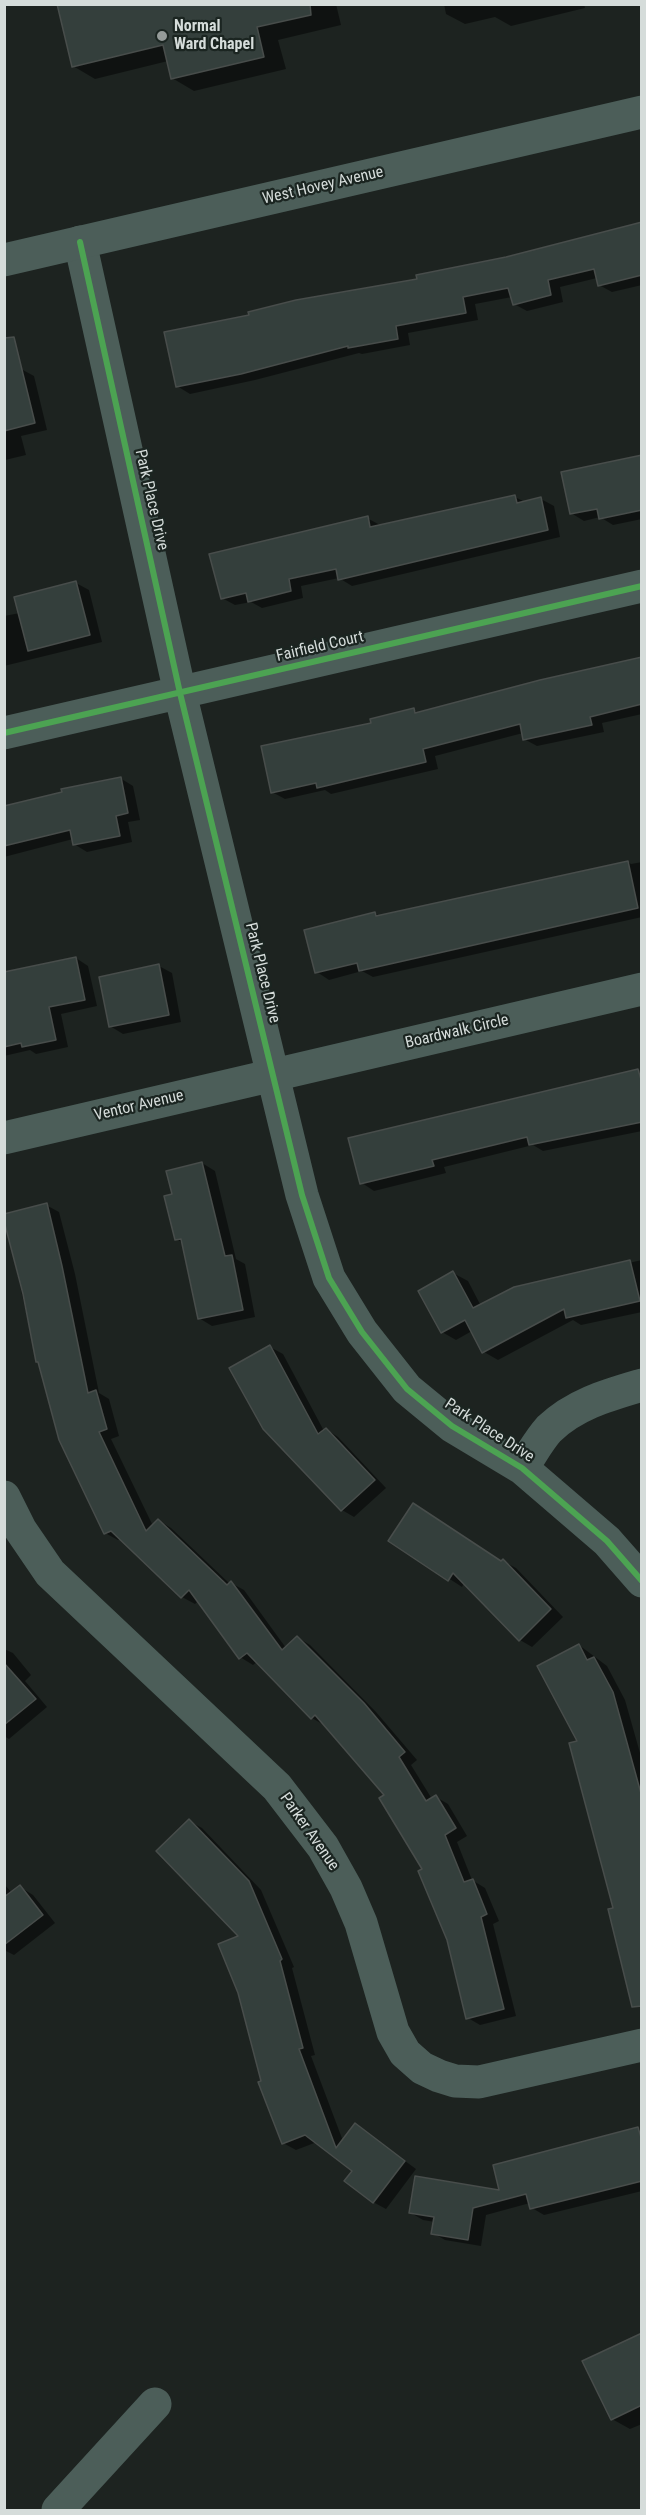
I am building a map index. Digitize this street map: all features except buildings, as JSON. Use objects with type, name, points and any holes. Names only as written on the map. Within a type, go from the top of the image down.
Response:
[{"type":"street","name":"West Hovey Avenue","points":[[4,260],[642,112]]},
{"type":"street","name":"Park Place Drive","points":[[80,242],[180,693],[302,1195],[329,1278],[362,1332],[407,1389],[452,1426],[522,1468],[607,1541],[642,1581]]},
{"type":"street","name":"Fairfield Court","points":[[4,734],[642,586]]},
{"type":"street","name":"Boardwalk Circle","points":[[273,1074],[642,989]]},
{"type":"street","name":"Ventor Avenue","points":[[4,1138],[273,1074]]},
{"type":"street","points":[[522,1468],[548,1430],[572,1411],[599,1398],[642,1384]]},
{"type":"street","name":"Parker Avenue","points":[[4,1497],[20,1528],[50,1573],[277,1787],[323,1846],[346,1888],[361,1923],[393,2032],[405,2053],[422,2068],[455,2081],[479,2082],[642,2045]]},
{"type":"street","points":[[58,2511],[155,2404]]},
{"type":"cycle path","points":[[80,242],[180,693],[302,1195],[329,1278],[362,1332],[407,1389],[452,1426],[522,1468],[607,1541],[642,1581]]},
{"type":"cycle path","points":[[4,733],[642,586]]},
{"type":"place","name":"Normal Ward Chapel","points":[[162,36]]}]
